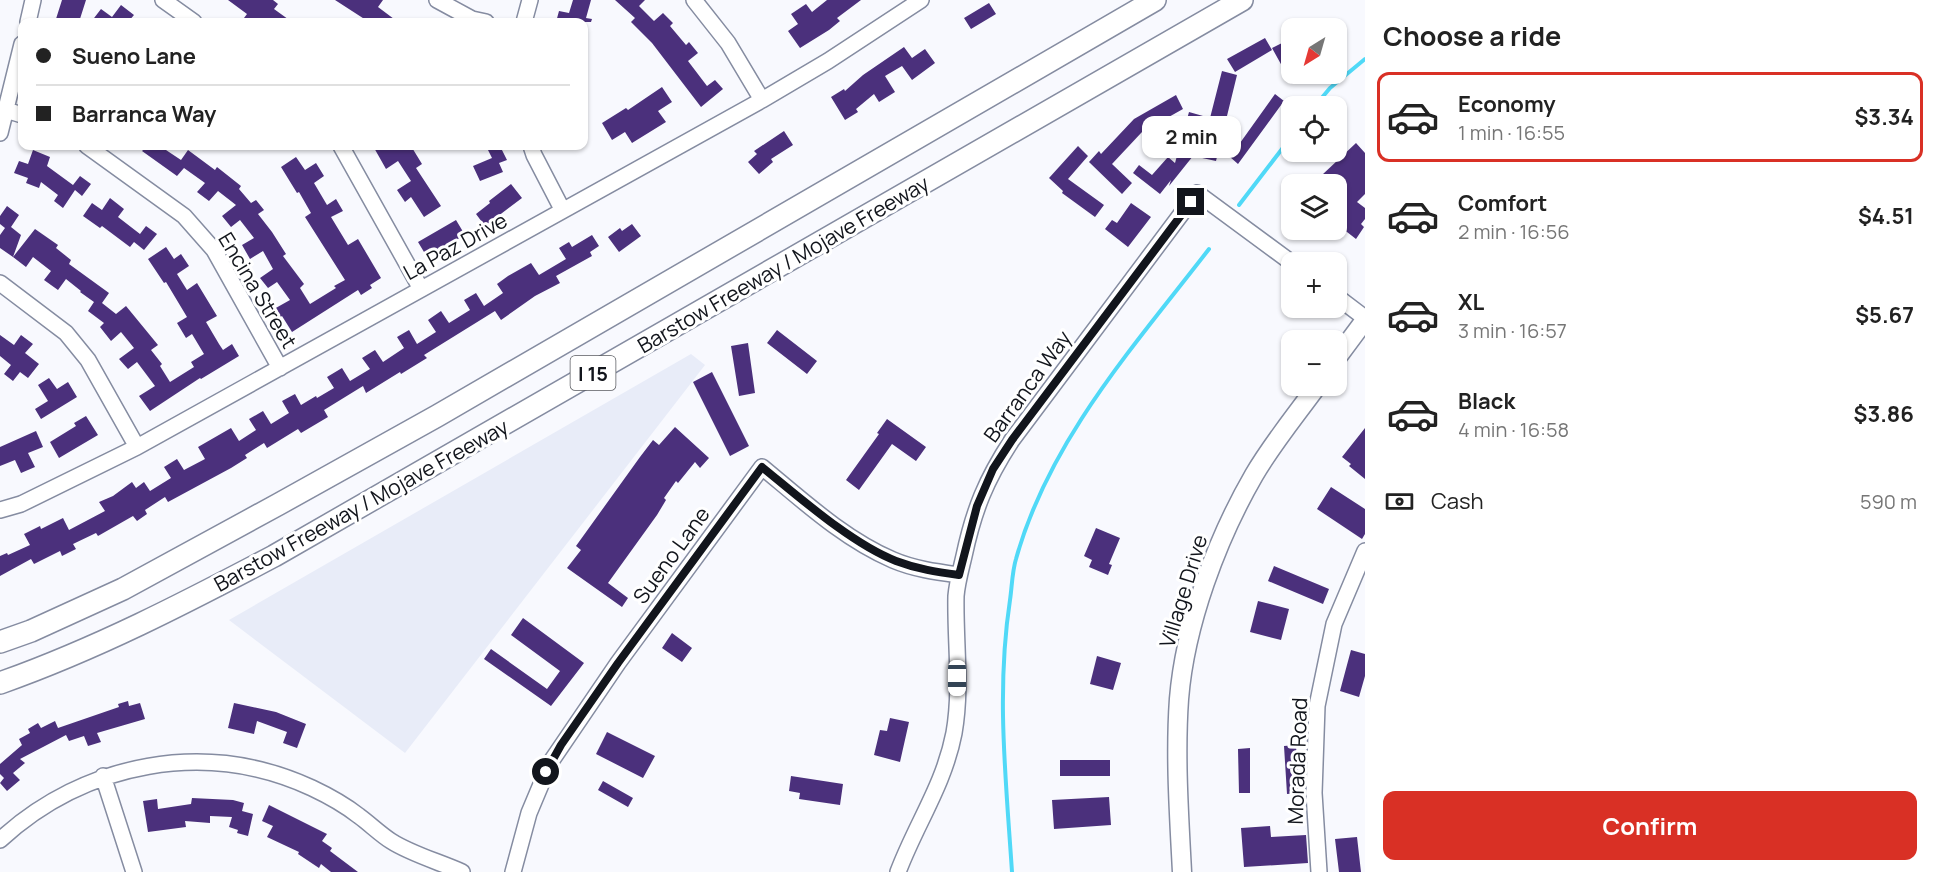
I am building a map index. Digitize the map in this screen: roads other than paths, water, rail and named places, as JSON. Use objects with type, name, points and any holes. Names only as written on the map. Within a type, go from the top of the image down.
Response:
[{"type":"highway","name":"Barstow Freeway / Mojave Freeway","points":[[0,642],[31,631],[123,590],[447,411],[1155,0]]},
{"type":"highway","name":"Barstow Freeway / Mojave Freeway","points":[[0,683],[54,664],[162,615],[274,556],[1242,0]]},
{"type":"highway","points":[[1173,40],[1251,0]]},
{"type":"main road","points":[[1347,344],[1365,319]]},
{"type":"main road","name":"Village Drive","points":[[1182,872],[1177,747],[1179,697],[1190,632],[1207,578],[1231,518],[1255,474],[1310,396]]},
{"type":"street","points":[[29,18],[33,0]]},
{"type":"street","points":[[163,0],[188,18]]},
{"type":"street","points":[[437,0],[470,18]]},
{"type":"street","points":[[525,18],[530,0]]},
{"type":"street","points":[[694,0],[728,44],[762,100]]},
{"type":"street","name":"La Paz Drive","points":[[0,510],[21,504],[137,447],[280,368],[762,100],[828,61],[921,0]]},
{"type":"street","points":[[0,133],[18,60]]},
{"type":"street","points":[[6,110],[18,114]]},
{"type":"street","name":"Encina Street","points":[[93,150],[184,216],[214,250],[280,368]]},
{"type":"street","points":[[343,150],[421,289]]},
{"type":"street","points":[[532,150],[562,210]]},
{"type":"street","name":"Barranca Way","points":[[898,872],[907,848],[941,781],[954,732],[957,699],[956,595],[977,506],[993,469],[1012,440],[1197,193],[1281,255]]},
{"type":"street","points":[[0,283],[66,333],[88,360],[137,447]]},
{"type":"street","points":[[1347,305],[1365,319]]},
{"type":"street","name":"Sueno Lane","points":[[513,872],[539,786],[561,745],[618,663],[762,467],[832,522],[870,548],[893,560],[922,569],[959,575]]},
{"type":"street","name":"Morada Road","points":[[1318,872],[1314,793],[1317,706],[1334,624],[1365,551]]},
{"type":"street","points":[[0,840],[18,823],[43,805],[103,777],[165,762],[223,764],[253,768],[311,788],[339,802],[392,842],[462,872]]},
{"type":"street","points":[[103,777],[134,872]]},
{"type":"waterway","points":[[1323,96],[1365,59]]},
{"type":"waterway","points":[[1239,205],[1281,150]]},
{"type":"waterway","points":[[1012,872],[1003,702],[1006,634],[1016,559],[1031,515],[1072,434],[1124,358],[1209,249]]}]
